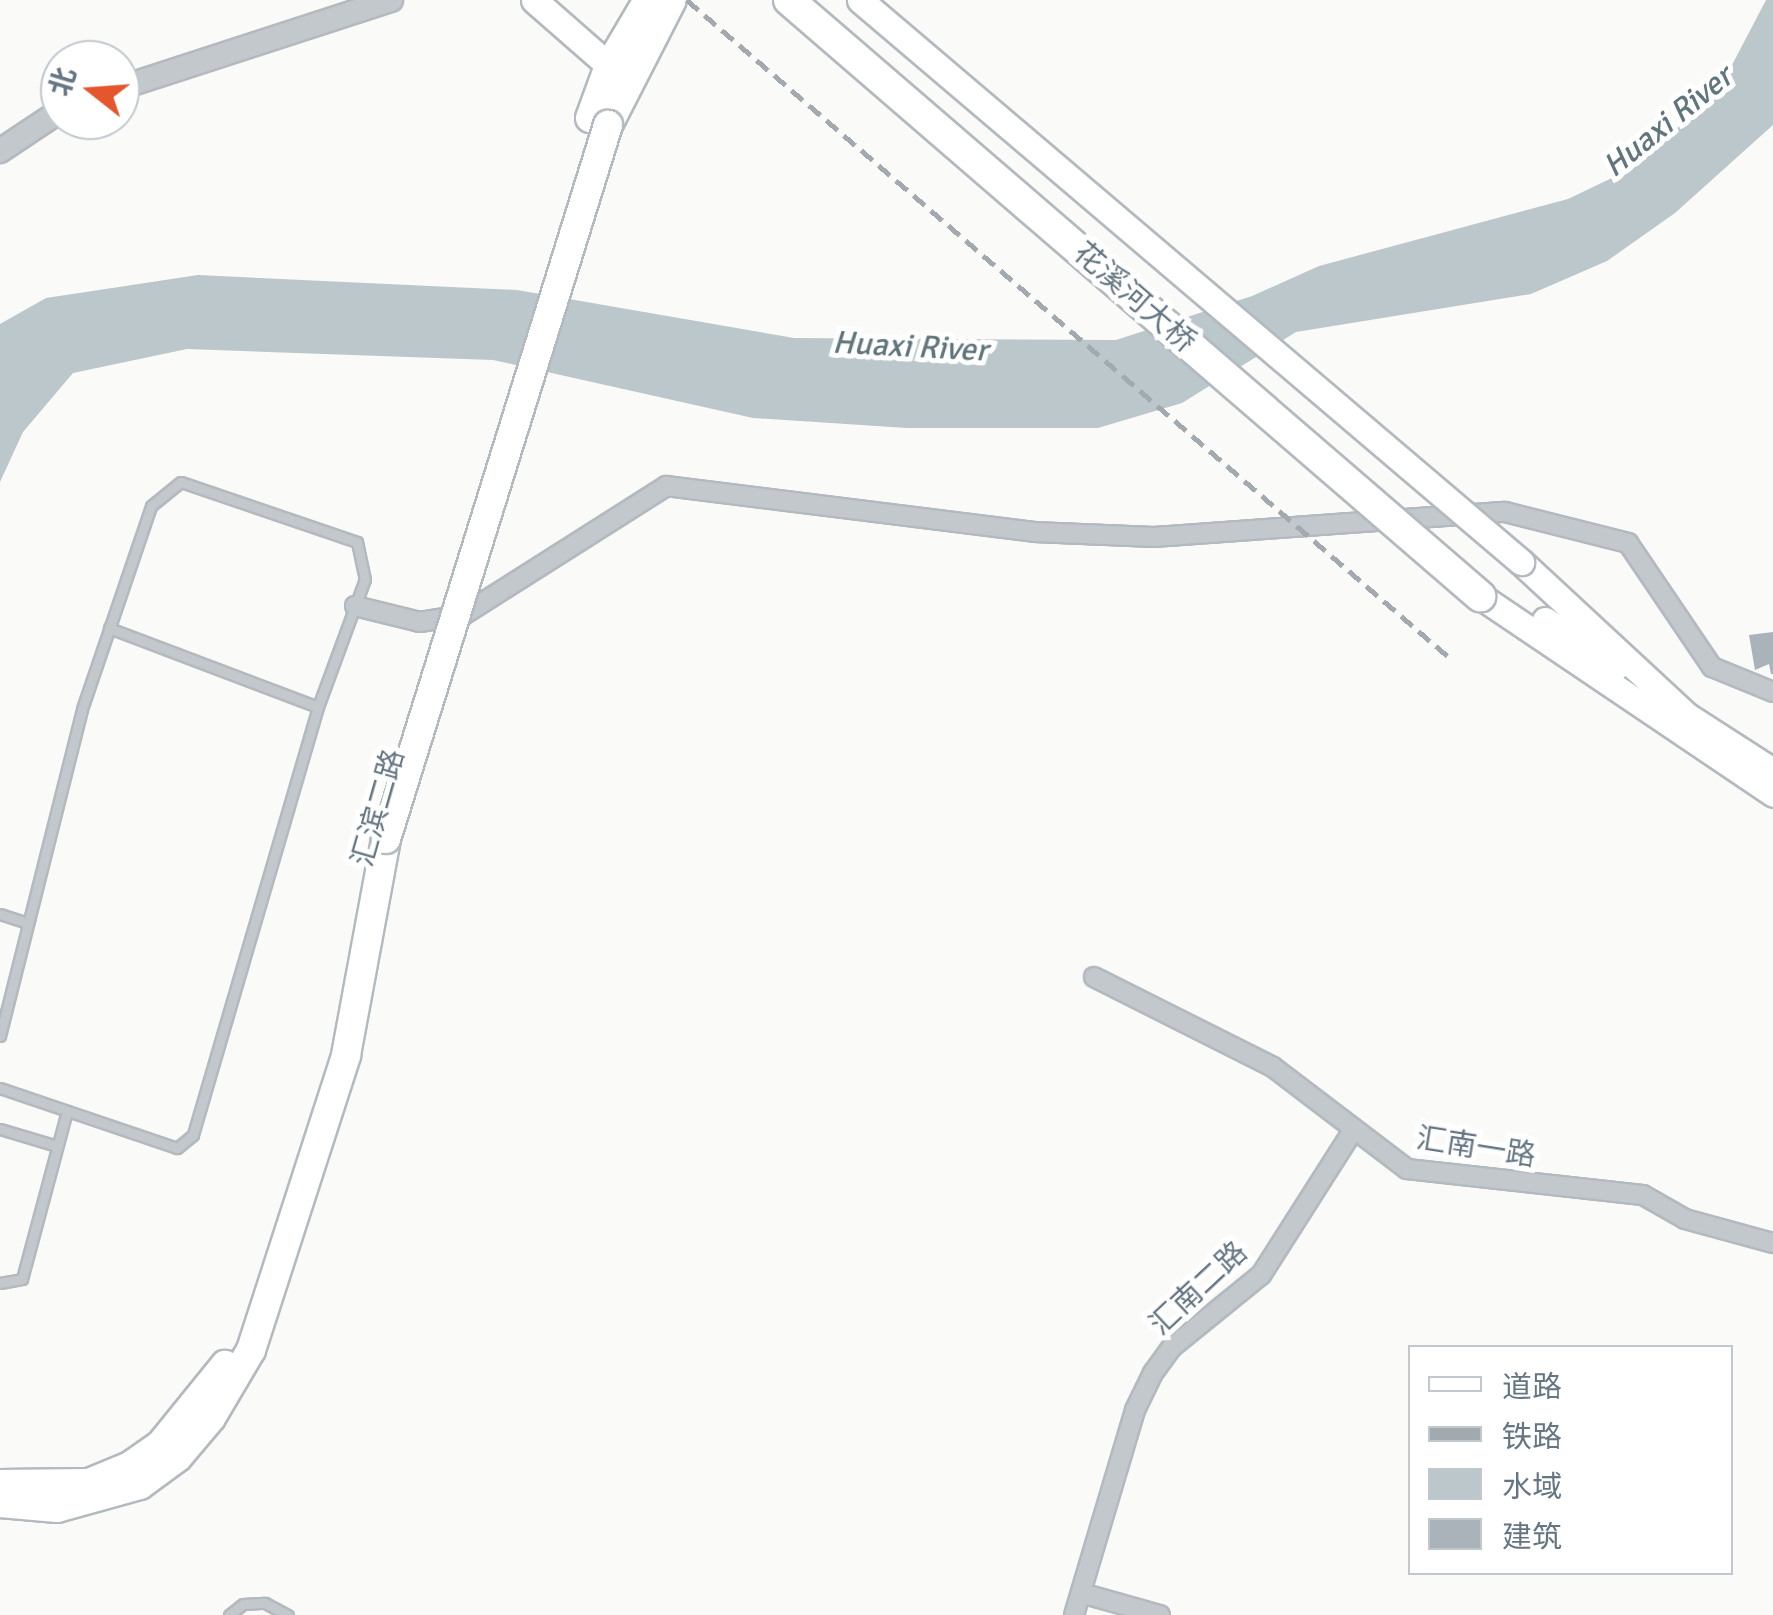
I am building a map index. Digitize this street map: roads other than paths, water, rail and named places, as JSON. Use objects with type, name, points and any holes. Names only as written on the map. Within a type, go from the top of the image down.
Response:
[{"type":"highway","name":"花溪河大桥","points":[[789,0],[1485,589]]},
{"type":"highway","name":"花溪河大桥","points":[[817,0],[1485,589]]},
{"type":"main road","points":[[534,0],[617,73],[672,0]]},
{"type":"main road","name":"汇滨二路","points":[[0,1504],[57,1508],[140,1485],[178,1457],[211,1418],[245,1347],[338,1055],[378,835],[599,121],[648,0]]},
{"type":"main road","name":"花溪河大桥","points":[[860,0],[1521,562],[1686,715]]},
{"type":"main road","points":[[1485,589],[1773,770]]},
{"type":"main road","points":[[1485,589],[1773,794]]},
{"type":"main road","name":"汇滨二路","points":[[0,1484],[89,1483],[130,1466],[161,1444],[245,1347]]},
{"type":"street","points":[[140,82],[392,0]]},
{"type":"street","points":[[0,152],[40,125]]},
{"type":"street","points":[[355,606],[420,622],[463,614],[666,486],[1034,532],[1136,536],[1505,512],[1628,543],[1712,667],[1773,692]]},
{"type":"street","name":"汇南一路","points":[[1094,978],[1273,1067],[1352,1132],[1407,1169],[1643,1195],[1685,1219],[1773,1243]]},
{"type":"street","name":"汇南二路","points":[[1074,1615],[1135,1410],[1152,1374],[1172,1348],[1261,1274],[1352,1132]]},
{"type":"street","points":[[1081,1593],[1160,1615]]},
{"type":"lane","points":[[0,1036],[82,709],[151,506],[181,482],[357,542],[365,580],[318,708],[194,1135],[177,1148],[0,1088]]},
{"type":"lane","points":[[109,628],[318,708]]},
{"type":"lane","points":[[0,914],[28,922]]},
{"type":"lane","points":[[0,1283],[22,1279],[67,1112]]},
{"type":"lane","points":[[0,1129],[56,1146]]},
{"type":"lane","points":[[229,1615],[242,1604],[265,1603],[288,1615]]},
{"type":"water","name":"Huaxi River","points":[[1766,0],[1773,0],[1773,125],[1675,213],[1607,261],[1531,294],[1296,332],[1182,403],[1098,428],[907,428],[753,418],[493,360],[187,349],[73,373],[23,432],[0,482],[0,324],[46,298],[198,275],[517,290],[794,338],[1116,340],[1252,296],[1319,266],[1568,199],[1639,165],[1721,86]]},
{"type":"railway","points":[[687,0],[1451,659]]}]
